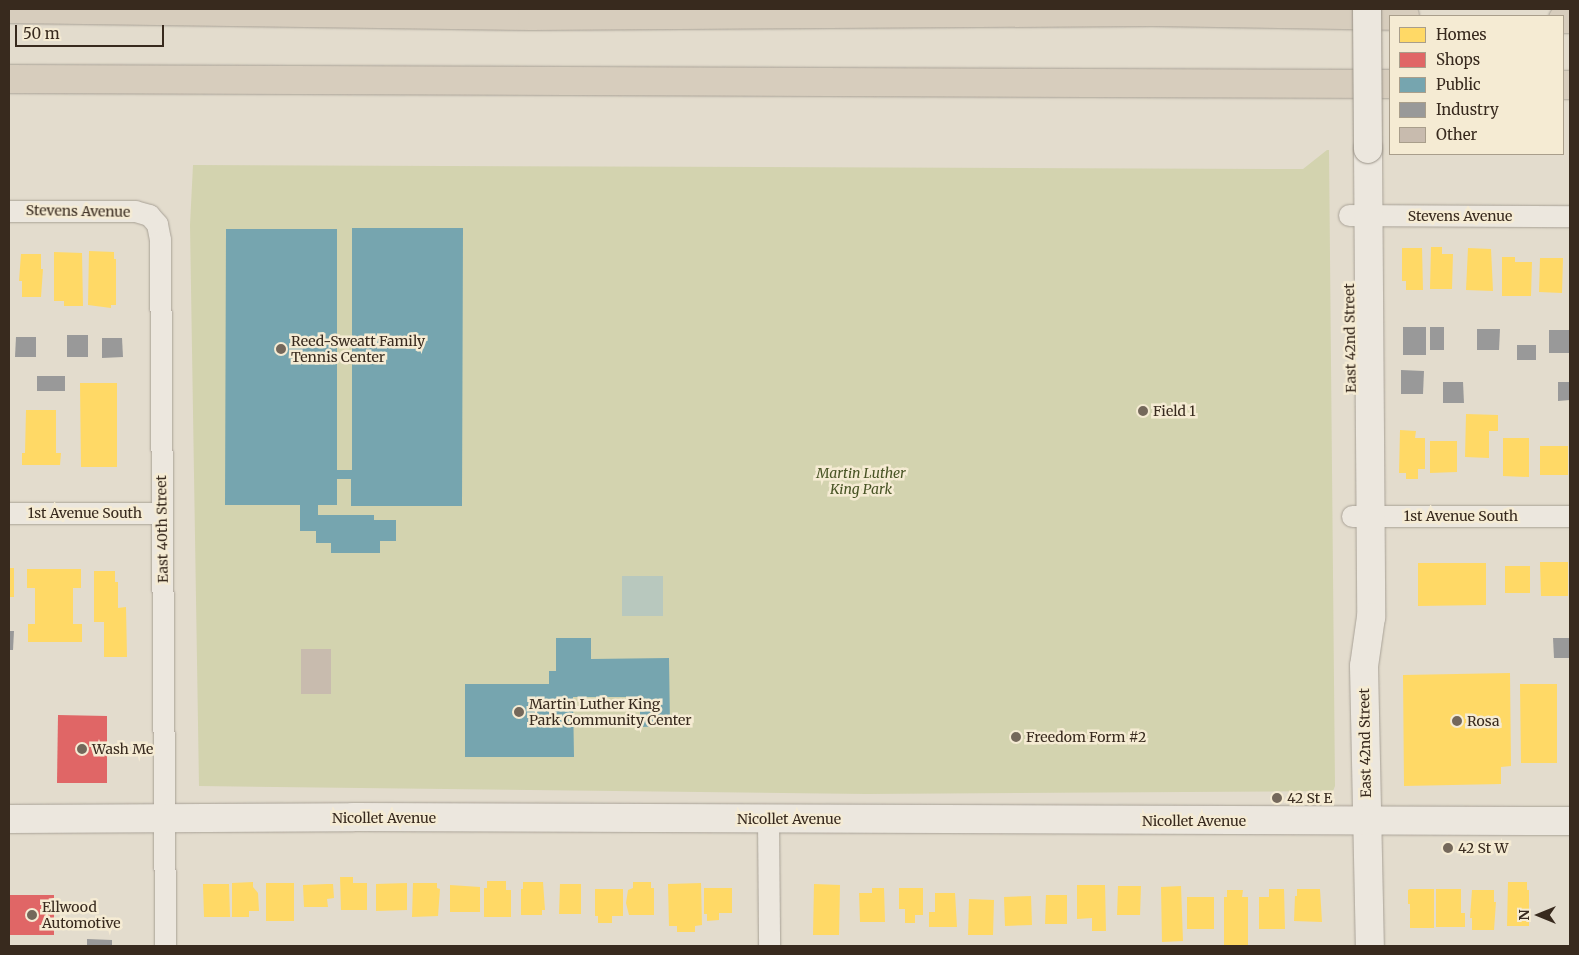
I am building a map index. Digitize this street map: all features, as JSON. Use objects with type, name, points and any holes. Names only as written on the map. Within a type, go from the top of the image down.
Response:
[{"type":"highway","points":[[9,9],[532,16],[1143,12],[1389,16]]},
{"type":"highway","points":[[9,79],[1389,84]]},
{"type":"main road","name":"East 42nd Street","points":[[1349,9],[1358,149],[1361,516],[1371,617],[1364,666],[1370,946]]},
{"type":"main road","name":"East 42nd Street","points":[[1358,149],[1367,9]]},
{"type":"main road","name":"Nicollet Avenue","points":[[9,820],[1570,821]]},
{"type":"street","name":"Stevens Avenue","points":[[9,211],[135,211],[149,215],[157,224],[160,240]]},
{"type":"street","name":"Stevens Avenue","points":[[1358,215],[1570,216]]},
{"type":"street","name":"East 40th Street","points":[[160,240],[165,946]]},
{"type":"street","name":"1st Avenue South","points":[[9,513],[161,513]]},
{"type":"street","name":"1st Avenue South","points":[[1361,516],[1570,516]]},
{"type":"street","points":[[768,819],[769,946]]},
{"type":"green space","name":"Martin Luther King Park","points":[[1329,150],[1335,786],[1333,791],[866,794],[199,786],[190,225],[193,165],[1303,169]]},
{"type":"shaded area","points":[[622,576],[663,576],[663,616],[622,616]]},
{"type":"building: Homes","points":[[1431,247],[1442,247],[1442,254],[1453,254],[1452,289],[1430,289]]},
{"type":"building: Homes","points":[[1402,248],[1422,248],[1423,290],[1406,290],[1406,281],[1402,281]]},
{"type":"building: Homes","points":[[1468,248],[1491,249],[1493,291],[1466,290]]},
{"type":"building: Homes","points":[[89,251],[114,252],[114,259],[116,259],[116,305],[111,305],[111,308],[88,305]]},
{"type":"building: Homes","points":[[54,252],[82,253],[83,306],[64,306],[64,301],[54,301]]},
{"type":"building: Homes","points":[[21,254],[41,254],[41,269],[43,269],[41,297],[22,297],[22,281],[19,281]]},
{"type":"building: Homes","points":[[1502,257],[1515,257],[1515,262],[1532,262],[1531,296],[1502,296]]},
{"type":"building: Homes","points":[[1540,258],[1563,258],[1562,293],[1539,292]]},
{"type":"building: Homes","points":[[80,383],[117,383],[117,467],[81,467]]},
{"type":"building: Homes","points":[[26,410],[56,410],[56,453],[61,453],[60,465],[22,465],[22,453],[25,453]]},
{"type":"building: Homes","points":[[1466,414],[1498,415],[1498,431],[1489,431],[1489,458],[1465,457]]},
{"type":"building: Homes","points":[[1400,430],[1416,431],[1415,438],[1425,438],[1425,469],[1418,469],[1418,479],[1406,479],[1406,473],[1399,473]]},
{"type":"building: Homes","points":[[1503,438],[1529,438],[1529,477],[1503,476]]},
{"type":"building: Homes","points":[[1430,441],[1457,441],[1457,472],[1430,473]]},
{"type":"building: Homes","points":[[1540,446],[1568,446],[1568,475],[1540,475]]},
{"type":"building: Homes","points":[[1540,562],[1568,562],[1568,596],[1541,596]]},
{"type":"building: Homes","points":[[1418,563],[1486,563],[1486,605],[1418,606]]},
{"type":"building: Homes","points":[[1505,566],[1530,566],[1530,593],[1505,593]]},
{"type":"building: Homes","points":[[9,568],[14,568],[14,597],[9,597]]},
{"type":"building: Homes","points":[[27,569],[81,569],[81,588],[73,588],[73,624],[82,624],[82,642],[28,642],[28,624],[35,624],[35,588],[27,588]]},
{"type":"building: Homes","points":[[94,571],[115,571],[115,582],[118,582],[118,608],[126,607],[127,657],[104,657],[104,622],[94,622]]},
{"type":"building: Homes","name":"Rosa","points":[[1510,673],[1511,766],[1501,767],[1501,784],[1404,786],[1403,675]]},
{"type":"building: Homes","points":[[1520,684],[1557,684],[1557,763],[1521,763]]},
{"type":"building: Homes","points":[[340,877],[353,877],[353,883],[367,883],[367,910],[341,910]]},
{"type":"building: Homes","points":[[487,881],[506,881],[506,890],[511,890],[511,917],[484,917],[484,888],[487,888]]},
{"type":"building: Homes","points":[[253,882],[253,887],[258,893],[259,911],[249,911],[249,917],[232,917],[232,883]]},
{"type":"building: Homes","points":[[523,882],[543,882],[545,910],[542,910],[542,915],[521,915],[521,889],[523,889]]},
{"type":"building: Homes","points":[[633,882],[651,882],[651,888],[654,888],[654,915],[629,915],[626,903],[628,890],[633,888]]},
{"type":"building: Homes","points":[[1508,882],[1527,882],[1527,890],[1529,890],[1529,926],[1507,926]]},
{"type":"building: Homes","points":[[266,883],[294,883],[294,921],[266,921]]},
{"type":"building: Homes","points":[[407,883],[407,910],[376,911],[376,884]]},
{"type":"building: Homes","points":[[413,883],[437,883],[437,888],[440,889],[438,916],[412,917]]},
{"type":"building: Homes","points":[[701,883],[702,925],[695,926],[695,932],[677,932],[677,926],[669,926],[668,884]]},
{"type":"building: Homes","points":[[203,884],[229,884],[230,917],[204,917]]},
{"type":"building: Homes","points":[[333,884],[334,898],[327,899],[328,907],[304,907],[303,885]]},
{"type":"building: Homes","points":[[560,884],[581,884],[581,914],[559,914]]},
{"type":"building: Homes","points":[[814,884],[840,885],[839,935],[813,935]]},
{"type":"building: Homes","points":[[450,885],[480,887],[480,912],[450,912]]},
{"type":"building: Homes","points":[[1077,885],[1105,885],[1106,931],[1092,931],[1092,918],[1077,919]]},
{"type":"building: Homes","points":[[1118,886],[1141,886],[1140,915],[1117,915]]},
{"type":"building: Homes","points":[[1181,886],[1183,941],[1162,942],[1161,887]]},
{"type":"building: Homes","points":[[704,888],[732,888],[732,913],[719,913],[719,920],[707,921],[707,914],[704,914]]},
{"type":"building: Homes","points":[[872,888],[884,888],[885,922],[860,922],[859,893],[872,893]]},
{"type":"building: Homes","points":[[899,888],[923,888],[923,915],[915,915],[915,923],[905,923],[905,909],[899,909]]},
{"type":"building: Homes","points":[[595,889],[623,889],[623,916],[612,916],[612,923],[598,923],[598,916],[595,916]]},
{"type":"building: Homes","points":[[1269,889],[1284,889],[1285,929],[1259,929],[1259,897],[1269,897]]},
{"type":"building: Homes","points":[[1297,889],[1320,889],[1322,922],[1294,921]]},
{"type":"building: Homes","points":[[1434,889],[1434,928],[1410,928],[1408,890]]},
{"type":"building: Homes","points":[[1436,889],[1461,889],[1461,913],[1465,913],[1465,927],[1436,927]]},
{"type":"building: Homes","points":[[1227,890],[1243,890],[1242,897],[1248,897],[1248,946],[1224,945],[1224,897],[1227,897]]},
{"type":"building: Homes","points":[[1472,890],[1494,890],[1494,902],[1496,902],[1494,930],[1472,930],[1472,918],[1470,918]]},
{"type":"building: Homes","points":[[935,893],[955,893],[957,927],[929,927],[929,912],[935,912]]},
{"type":"building: Homes","points":[[1046,895],[1067,895],[1067,924],[1045,924]]},
{"type":"building: Homes","points":[[1031,896],[1032,925],[1005,926],[1004,897]]},
{"type":"building: Homes","points":[[1187,897],[1214,897],[1214,929],[1187,929]]},
{"type":"building: Homes","points":[[969,899],[994,900],[993,935],[968,935]]},
{"type":"building: Shops","name":"Wash Me","points":[[58,715],[107,716],[107,783],[57,783]]},
{"type":"building: Shops","name":"Ellwood Automotive","points":[[9,895],[54,895],[54,935],[9,935]]},
{"type":"building: Public","name":"Reed-Sweatt Family Tennis Center","points":[[352,228],[463,228],[462,506],[351,506],[351,479],[337,479],[337,505],[318,505],[318,515],[374,515],[374,520],[396,520],[396,541],[380,541],[380,553],[331,553],[331,543],[316,543],[316,531],[300,531],[300,505],[225,505],[226,229],[337,229],[337,470],[352,470]]},
{"type":"building: Public","name":"Martin Luther King Park Community Center","points":[[556,638],[591,638],[591,659],[669,658],[670,726],[640,727],[640,697],[573,697],[574,757],[465,757],[465,684],[549,684],[549,671],[556,671]]},
{"type":"building: Industry","points":[[1403,327],[1426,327],[1426,355],[1403,355]]},
{"type":"building: Industry","points":[[1430,327],[1444,327],[1444,350],[1430,350]]},
{"type":"building: Industry","points":[[1477,329],[1500,329],[1499,350],[1477,350]]},
{"type":"building: Industry","points":[[1549,330],[1570,330],[1570,353],[1549,353]]},
{"type":"building: Industry","points":[[67,335],[88,335],[88,357],[67,357]]},
{"type":"building: Industry","points":[[16,337],[36,337],[36,357],[15,357]]},
{"type":"building: Industry","points":[[102,338],[122,338],[123,357],[102,358]]},
{"type":"building: Industry","points":[[1517,345],[1536,345],[1536,360],[1517,360]]},
{"type":"building: Industry","points":[[1401,370],[1424,371],[1423,394],[1401,394]]},
{"type":"building: Industry","points":[[37,376],[65,376],[65,391],[37,391]]},
{"type":"building: Industry","points":[[1443,382],[1463,382],[1464,403],[1443,403]]},
{"type":"building: Industry","points":[[1558,382],[1570,382],[1570,400],[1558,401]]},
{"type":"building: Industry","points":[[9,631],[14,631],[13,650],[9,650]]},
{"type":"building: Industry","points":[[1553,638],[1570,638],[1570,658],[1554,658]]},
{"type":"building: Industry","points":[[87,939],[112,940],[112,946],[87,946]]},
{"type":"building: Other","points":[[301,649],[331,649],[331,694],[301,694]]},
{"type":"place","name":"Reed-Sweatt Family Tennis Center","points":[[281,349]]},
{"type":"place","name":"Field 1","points":[[1143,411]]},
{"type":"place","name":"Martin Luther King Park Community Center","points":[[519,712]]},
{"type":"place","name":"Rosa","points":[[1457,721]]},
{"type":"place","name":"Freedom Form #2","points":[[1016,737]]},
{"type":"place","name":"Wash Me","points":[[82,749]]},
{"type":"place","name":"42 St E","points":[[1277,798]]},
{"type":"place","name":"42 St W","points":[[1448,848]]},
{"type":"place","name":"Ellwood Automotive","points":[[32,915]]}]
